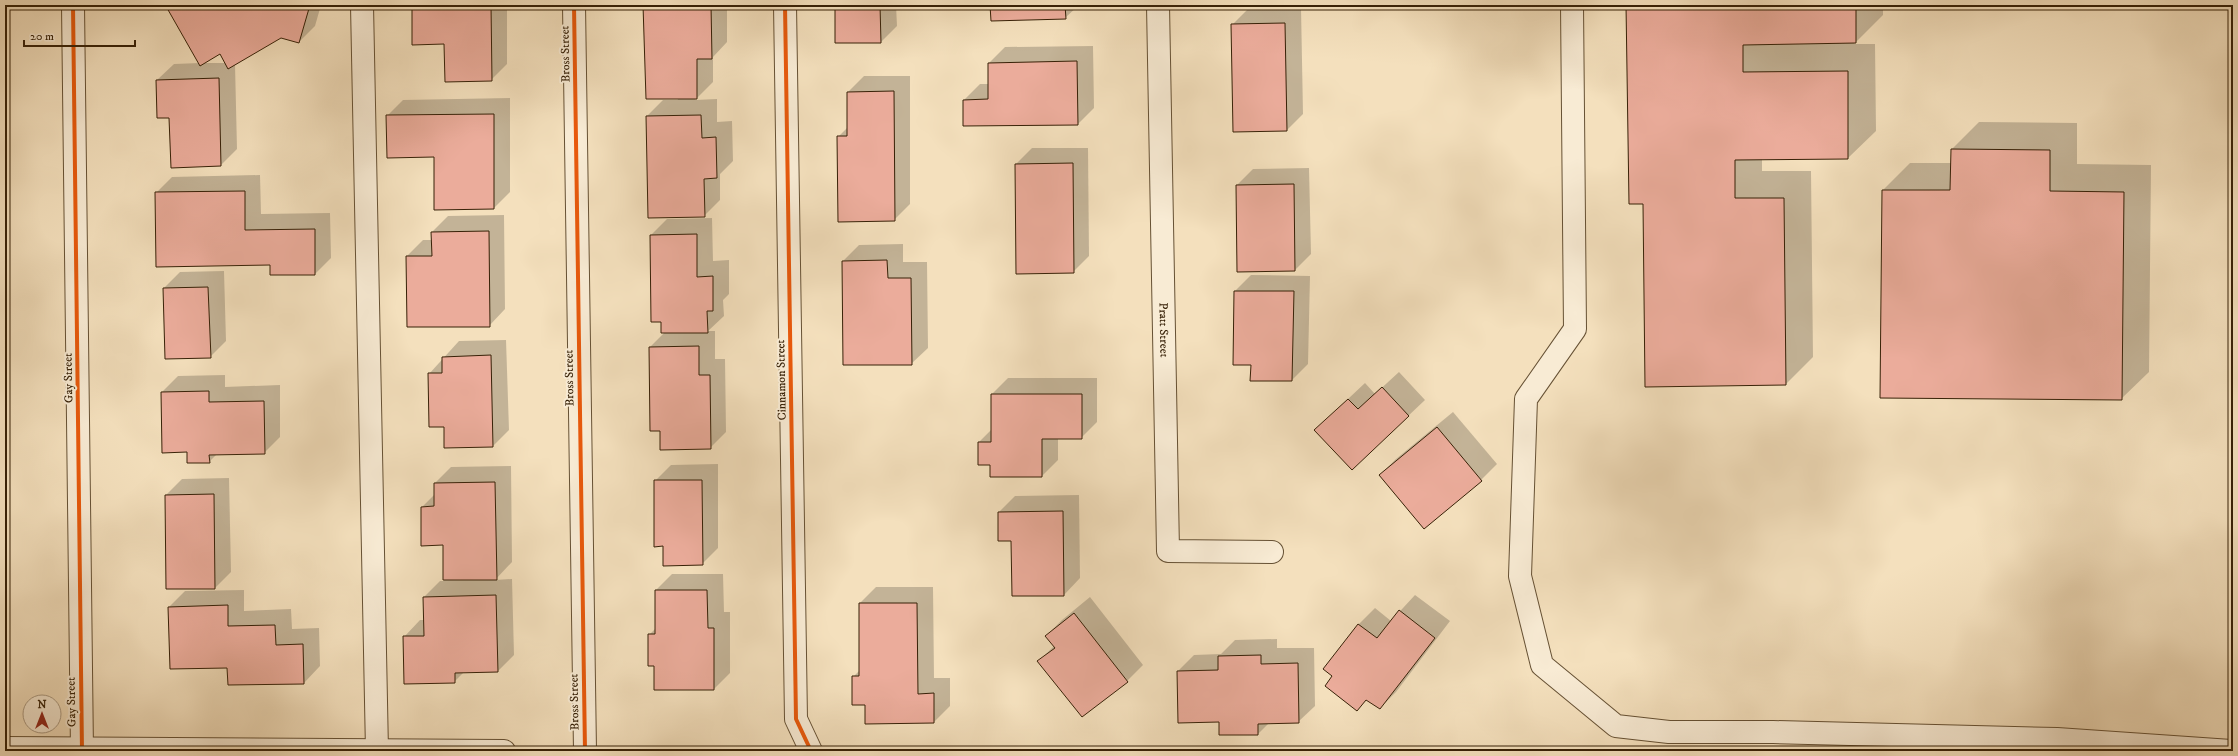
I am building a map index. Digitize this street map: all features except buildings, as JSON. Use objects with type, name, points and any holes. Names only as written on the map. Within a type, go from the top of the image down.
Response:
[{"type":"street","name":"Gay Street","points":[[73,5],[82,750]]},
{"type":"street","points":[[362,5],[377,751]]},
{"type":"street","name":"Bross Street","points":[[574,5],[585,751]]},
{"type":"street","name":"Cinnamon Street","points":[[785,5],[796,719],[811,751]]},
{"type":"street","name":"Pratt Street","points":[[1158,5],[1168,551],[1272,552]]},
{"type":"street","points":[[1572,5],[1575,329],[1526,399],[1520,576],[1542,665],[1616,726],[1669,732],[1773,732],[2057,739],[2231,751]]},
{"type":"street","points":[[5,748],[82,750],[504,751]]},
{"type":"cycle path","points":[[73,5],[82,751]]},
{"type":"cycle path","points":[[574,5],[585,751]]},
{"type":"cycle path","points":[[785,5],[796,719],[811,751]]}]
